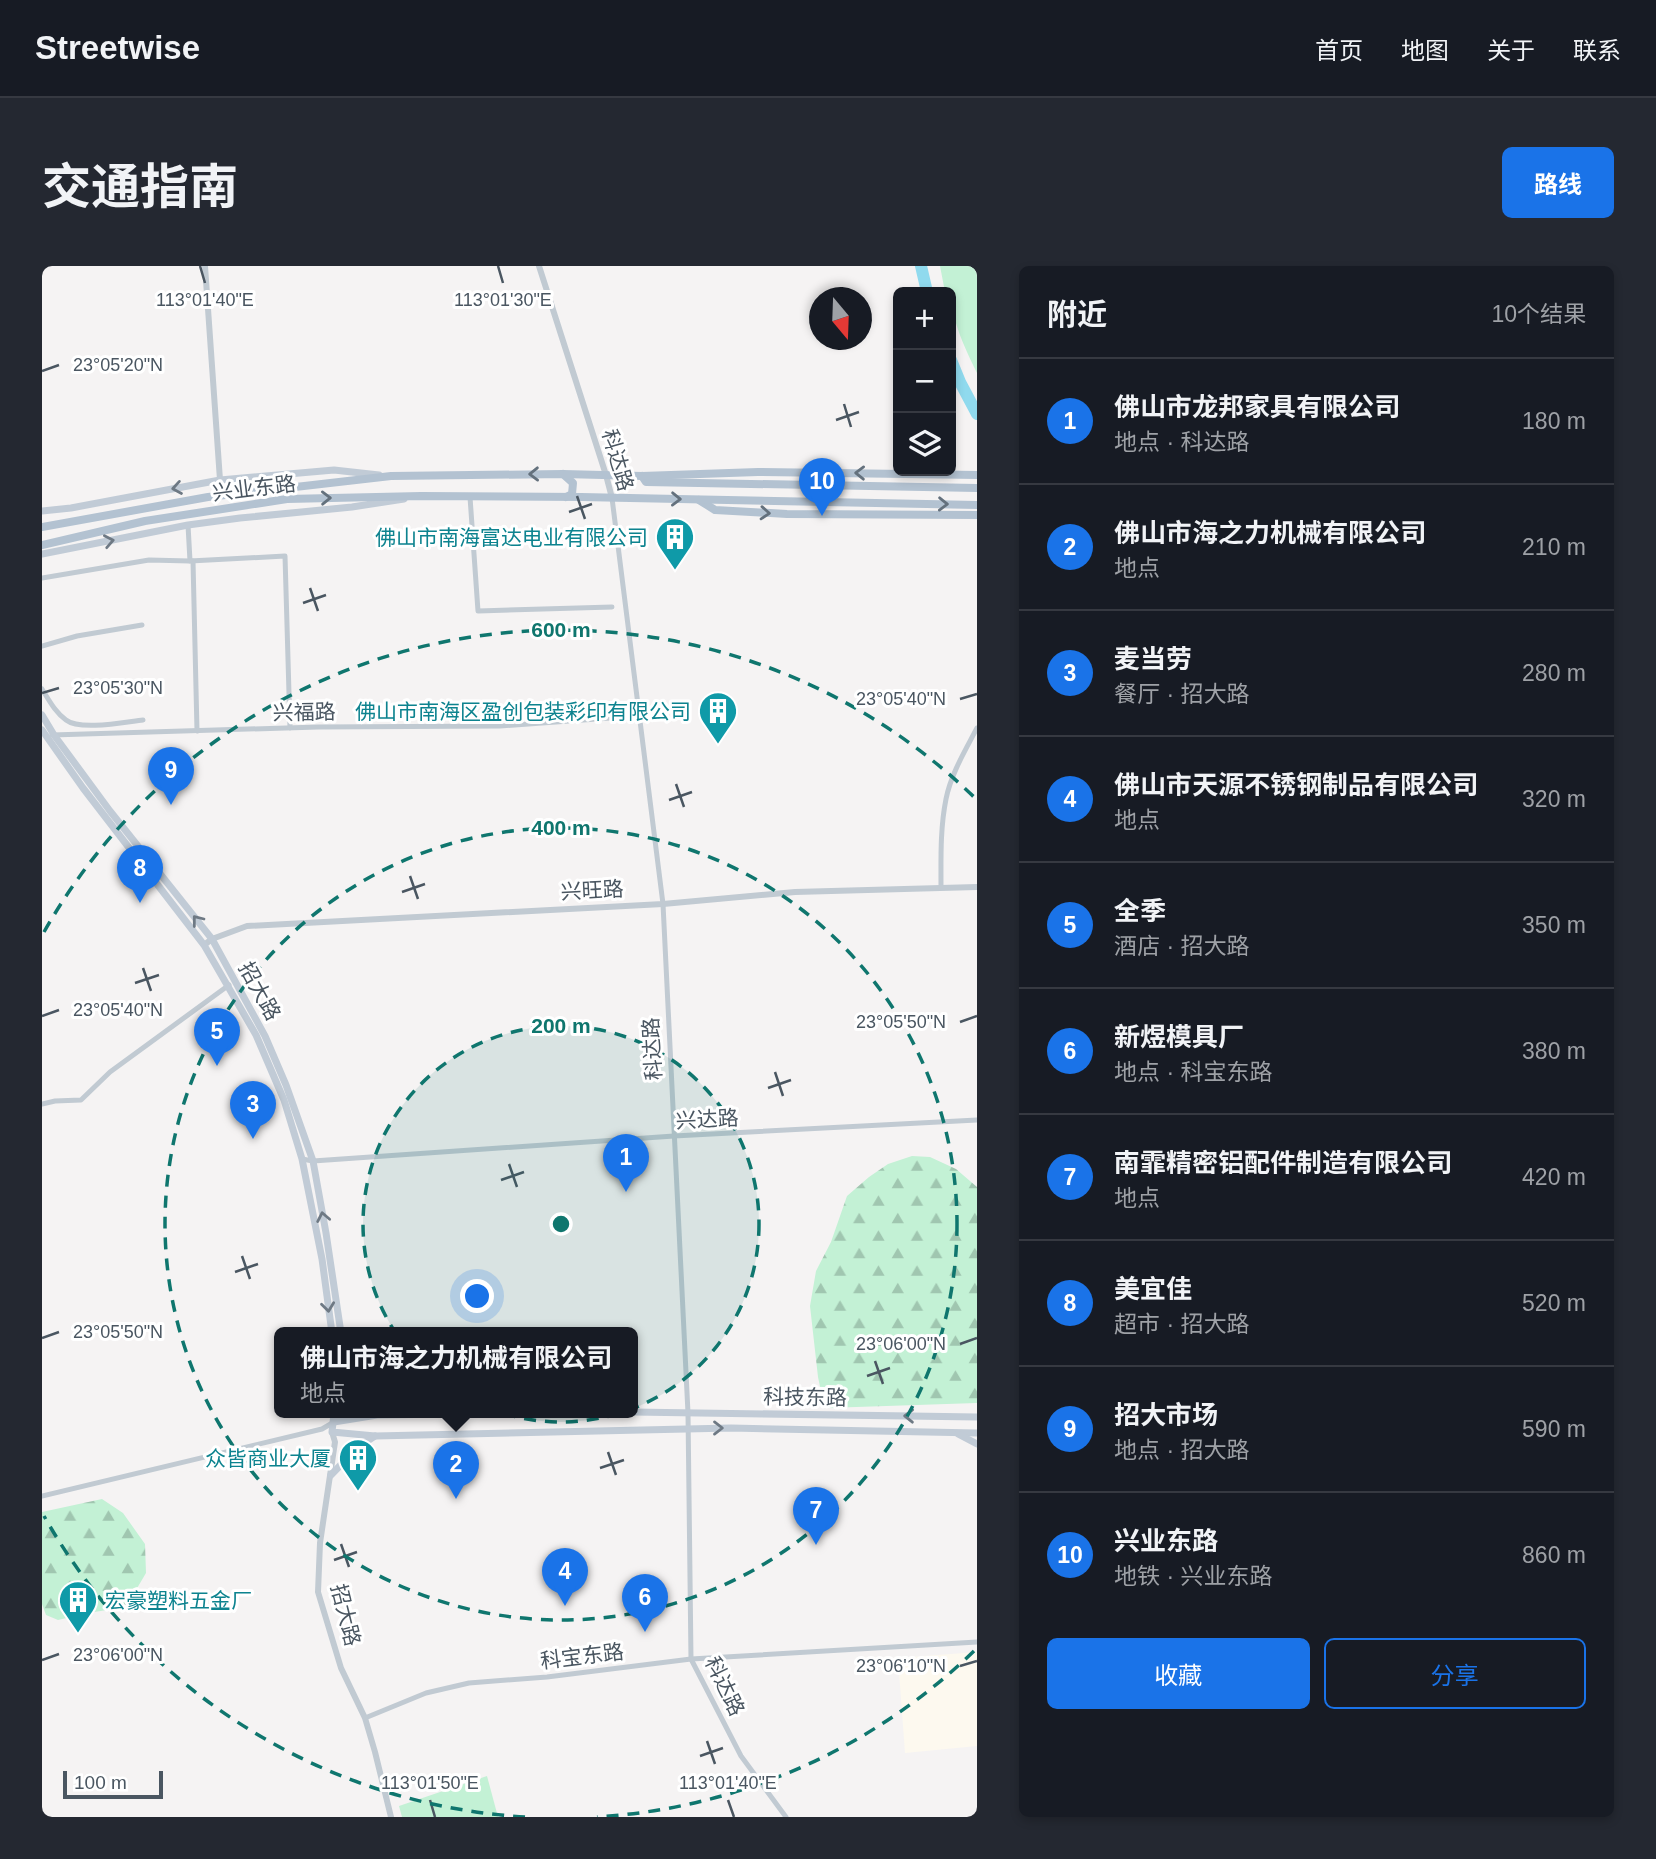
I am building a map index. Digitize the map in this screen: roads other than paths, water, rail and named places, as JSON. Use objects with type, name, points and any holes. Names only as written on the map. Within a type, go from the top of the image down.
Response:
[{"type":"main road","points":[[42,511],[220,480],[334,470],[390,476]]},
{"type":"main road","points":[[42,527],[208,497],[390,476],[642,476],[758,472],[977,475]]},
{"type":"main road","points":[[563,474],[573,483],[572,494],[566,497]]},
{"type":"main road","points":[[642,476],[646,482],[977,488]]},
{"type":"main road","points":[[42,554],[188,525],[352,507],[421,496]]},
{"type":"main road","name":"兴业东路","points":[[42,545],[145,521],[287,499],[566,497],[977,505]]},
{"type":"main road","points":[[699,500],[715,510],[787,514],[977,515]]},
{"type":"main road","name":"招大路","points":[[42,715],[110,811],[212,939],[265,1036],[313,1161],[340,1327]]},
{"type":"main road","name":"招大路","points":[[43,733],[204,945],[229,985],[261,1046],[284,1100],[302,1158],[323,1259],[331,1327]]},
{"type":"main road","name":"科技东路","points":[[638,1412],[977,1417]]},
{"type":"main road","name":"招大路","points":[[336,1432],[339,1419]]},
{"type":"main road","points":[[336,1432],[375,1436],[688,1429],[977,1433]]},
{"type":"main road","points":[[958,1434],[977,1444]]},
{"type":"main road","points":[[331,1475],[358,1447],[375,1436]]},
{"type":"street","points":[[205,266],[220,480]]},
{"type":"street","name":"科达路","points":[[539,266],[612,498],[663,904],[688,1413],[691,1659],[741,1756],[786,1817]]},
{"type":"street","points":[[470,497],[478,611],[612,607]]},
{"type":"street","points":[[188,525],[197,731]]},
{"type":"street","points":[[42,578],[149,560],[191,561],[285,556],[290,728]]},
{"type":"street","points":[[42,646],[77,636],[142,625]]},
{"type":"street","points":[[42,689],[54,709],[68,722],[80,725],[143,720]]},
{"type":"street","name":"兴福路","points":[[43,733],[54,735],[290,728],[500,726],[638,716]]},
{"type":"street","points":[[941,888],[942,826],[947,797],[964,750],[977,728]]},
{"type":"street","name":"兴旺路","points":[[204,945],[212,939],[247,926],[663,904],[795,892],[977,887]]},
{"type":"street","points":[[42,1104],[81,1100],[110,1072],[229,985]]},
{"type":"street","name":"兴达路","points":[[302,1158],[313,1161],[674,1136],[977,1120]]},
{"type":"street","points":[[42,1496],[322,1429],[339,1419]]},
{"type":"street","points":[[322,1429],[336,1432]]},
{"type":"street","name":"招大路","points":[[336,1432],[320,1543],[318,1592],[341,1668],[365,1718],[391,1817]]},
{"type":"street","name":"科宝东路","points":[[365,1718],[426,1693],[469,1683],[547,1677],[691,1659],[977,1642]]},
{"type":"waterway","points":[[921,266],[926,287]]},
{"type":"waterway","points":[[956,372],[977,414]]},
{"type":"place","name":"兴业东路","points":[[822,516]]},
{"type":"place","name":"佛山市南海富达电业有限公司","points":[[675,571]]},
{"type":"place","name":"佛山市南海区盈创包装彩印有限公司","points":[[718,745]]},
{"type":"place","name":"招大市场","points":[[171,805]]},
{"type":"place","name":"美宜佳","points":[[140,903]]},
{"type":"place","name":"全季","points":[[217,1066]]},
{"type":"place","name":"麦当劳","points":[[253,1139]]},
{"type":"place","name":"佛山市龙邦家具有限公司","points":[[626,1192]]},
{"type":"place","name":"众皆商业大厦","points":[[358,1492]]},
{"type":"place","name":"佛山市海之力机械有限公司","points":[[456,1499]]},
{"type":"place","name":"南霏精密铝配件制造有限公司","points":[[816,1545]]},
{"type":"place","name":"佛山市天源不锈钢制品有限公司","points":[[565,1606]]},
{"type":"place","name":"新煜模具厂","points":[[645,1632]]},
{"type":"place","name":"宏豪塑料五金厂","points":[[78,1634]]}]
